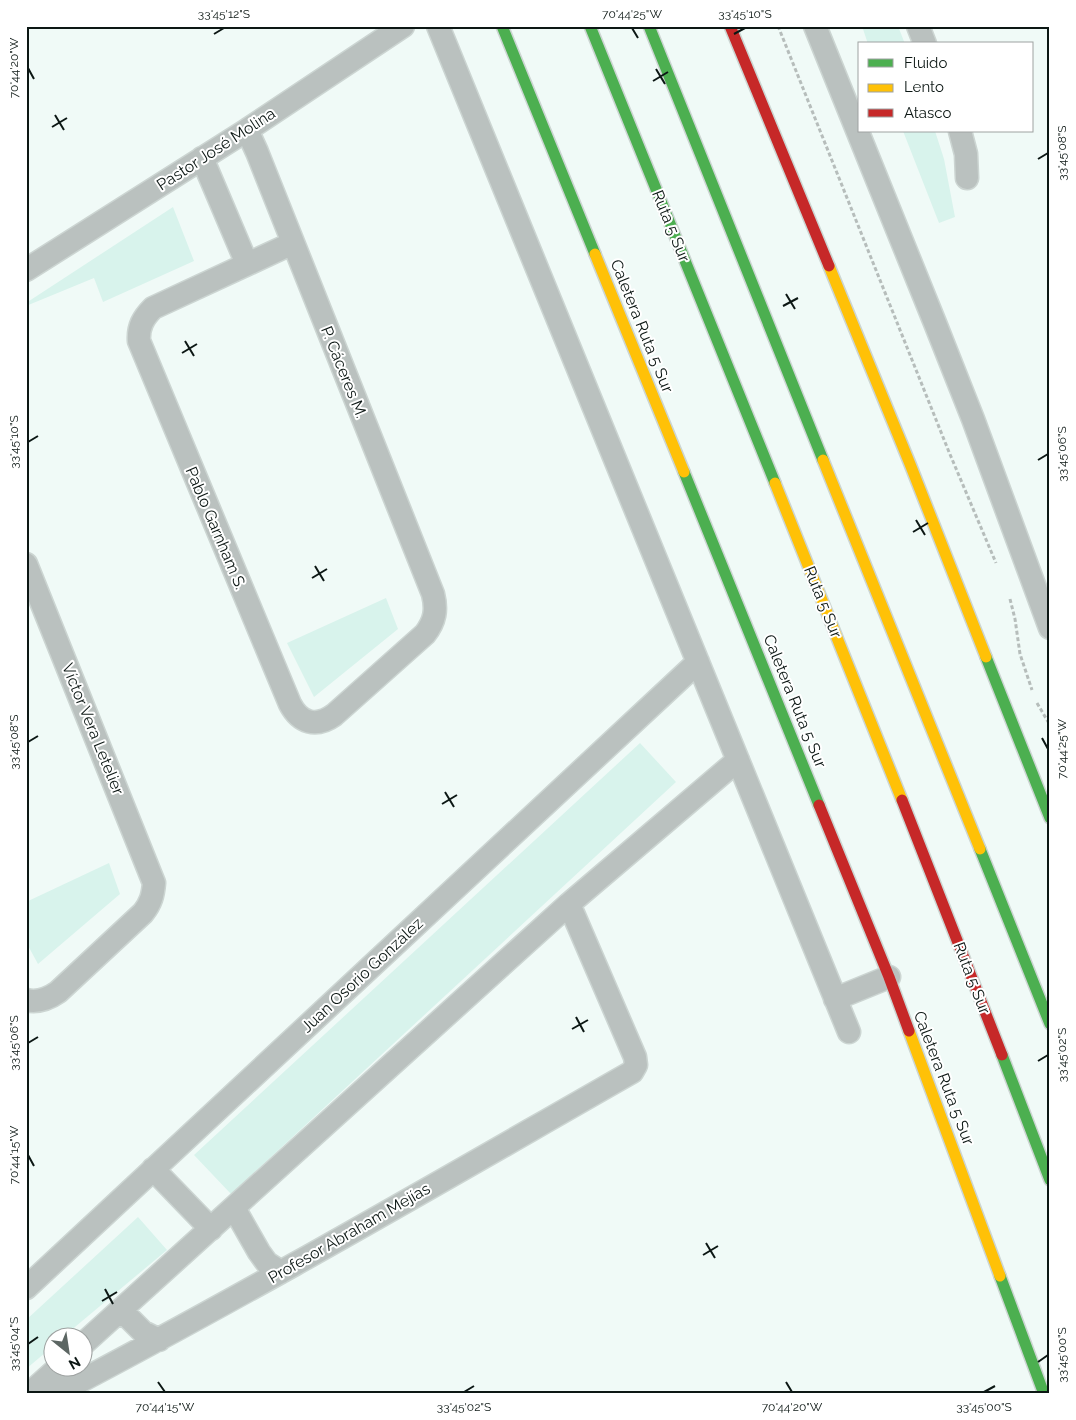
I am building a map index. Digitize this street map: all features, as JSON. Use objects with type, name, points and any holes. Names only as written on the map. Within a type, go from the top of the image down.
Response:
[{"type":"main road","name":"Caletera Ruta 5 Sur","points":[[502,26],[889,977],[1044,1394]]},
{"type":"main road","name":"Ruta 5 Sur","points":[[590,26],[882,746],[1050,1180]]},
{"type":"main road","points":[[649,26],[1050,1024]]},
{"type":"main road","points":[[730,26],[907,455],[1050,818]]},
{"type":"street","name":"Pastor José Molina","points":[[26,270],[247,130],[403,26]]},
{"type":"street","points":[[438,26],[849,1032]]},
{"type":"street","points":[[815,26],[858,132]]},
{"type":"street","points":[[918,26],[924,42]]},
{"type":"street","name":"P. Cáceres M.","points":[[247,130],[436,604],[435,615],[425,634],[334,715],[327,720],[311,722]]},
{"type":"street","points":[[858,132],[936,323],[1050,628]]},
{"type":"street","points":[[960,132],[966,154],[967,178]]},
{"type":"street","points":[[202,158],[247,264],[293,243]]},
{"type":"street","name":"Pablo Garnham S.","points":[[247,264],[153,308],[146,315],[138,332],[141,348],[290,704],[294,712],[301,719],[311,722]]},
{"type":"street","name":"Víctor Vera Letelier","points":[[26,564],[154,883],[150,905],[143,913],[58,992],[50,998],[40,1001],[28,1000]]},
{"type":"street","name":"Juan Osorio González","points":[[26,1288],[698,662]]},
{"type":"street","points":[[92,1336],[569,904],[738,760]]},
{"type":"street","name":"Profesor Abraham Mejías","points":[[56,1394],[159,1340],[281,1272],[632,1072],[636,1065],[635,1057],[569,904]]},
{"type":"street","points":[[836,999],[889,977]]},
{"type":"street","points":[[153,1169],[211,1229]]},
{"type":"street","points":[[234,1208],[263,1258],[281,1272]]},
{"type":"street","points":[[121,1310],[142,1332],[159,1340]]},
{"type":"street","points":[[29,1394],[47,1378]]},
{"type":"path","points":[[778,26],[949,452],[997,565]]},
{"type":"path","points":[[1007,591],[1015,619],[1020,654],[1032,691]]},
{"type":"path","points":[[1036,700],[1050,725]]},
{"type":"green space","points":[[862,26],[898,26],[904,42],[867,42]]},
{"type":"green space","points":[[903,132],[935,132],[944,159],[955,217],[939,223]]},
{"type":"green space","points":[[173,207],[194,261],[103,302],[94,278],[26,306],[26,303]]},
{"type":"green space","points":[[386,598],[398,629],[314,697],[287,643]]},
{"type":"green space","points":[[640,743],[676,782],[231,1194],[194,1155]]},
{"type":"green space","points":[[109,863],[120,894],[38,964],[26,942],[26,902]]},
{"type":"green space","points":[[138,1217],[167,1250],[74,1328],[42,1328],[42,1355],[26,1369],[26,1320]]},
{"type":"traffic: fast","points":[[502,26],[595,254]]},
{"type":"traffic: fast","points":[[590,26],[775,483]]},
{"type":"traffic: fast","points":[[649,26],[823,460]]},
{"type":"traffic: fast","points":[[684,472],[819,805]]},
{"type":"traffic: fast","points":[[986,657],[1050,818]]},
{"type":"traffic: fast","points":[[980,849],[1050,1024]]},
{"type":"traffic: fast","points":[[1002,1055],[1050,1180]]},
{"type":"traffic: fast","points":[[1000,1276],[1044,1394]]},
{"type":"traffic: slow","points":[[595,254],[684,472]]},
{"type":"traffic: slow","points":[[829,266],[986,657]]},
{"type":"traffic: slow","points":[[823,460],[980,849]]},
{"type":"traffic: slow","points":[[775,483],[902,800]]},
{"type":"traffic: slow","points":[[909,1031],[1000,1276]]},
{"type":"traffic: jam","points":[[730,26],[829,266]]},
{"type":"traffic: jam","points":[[902,800],[1002,1055]]},
{"type":"traffic: jam","points":[[819,805],[909,1031]]}]
